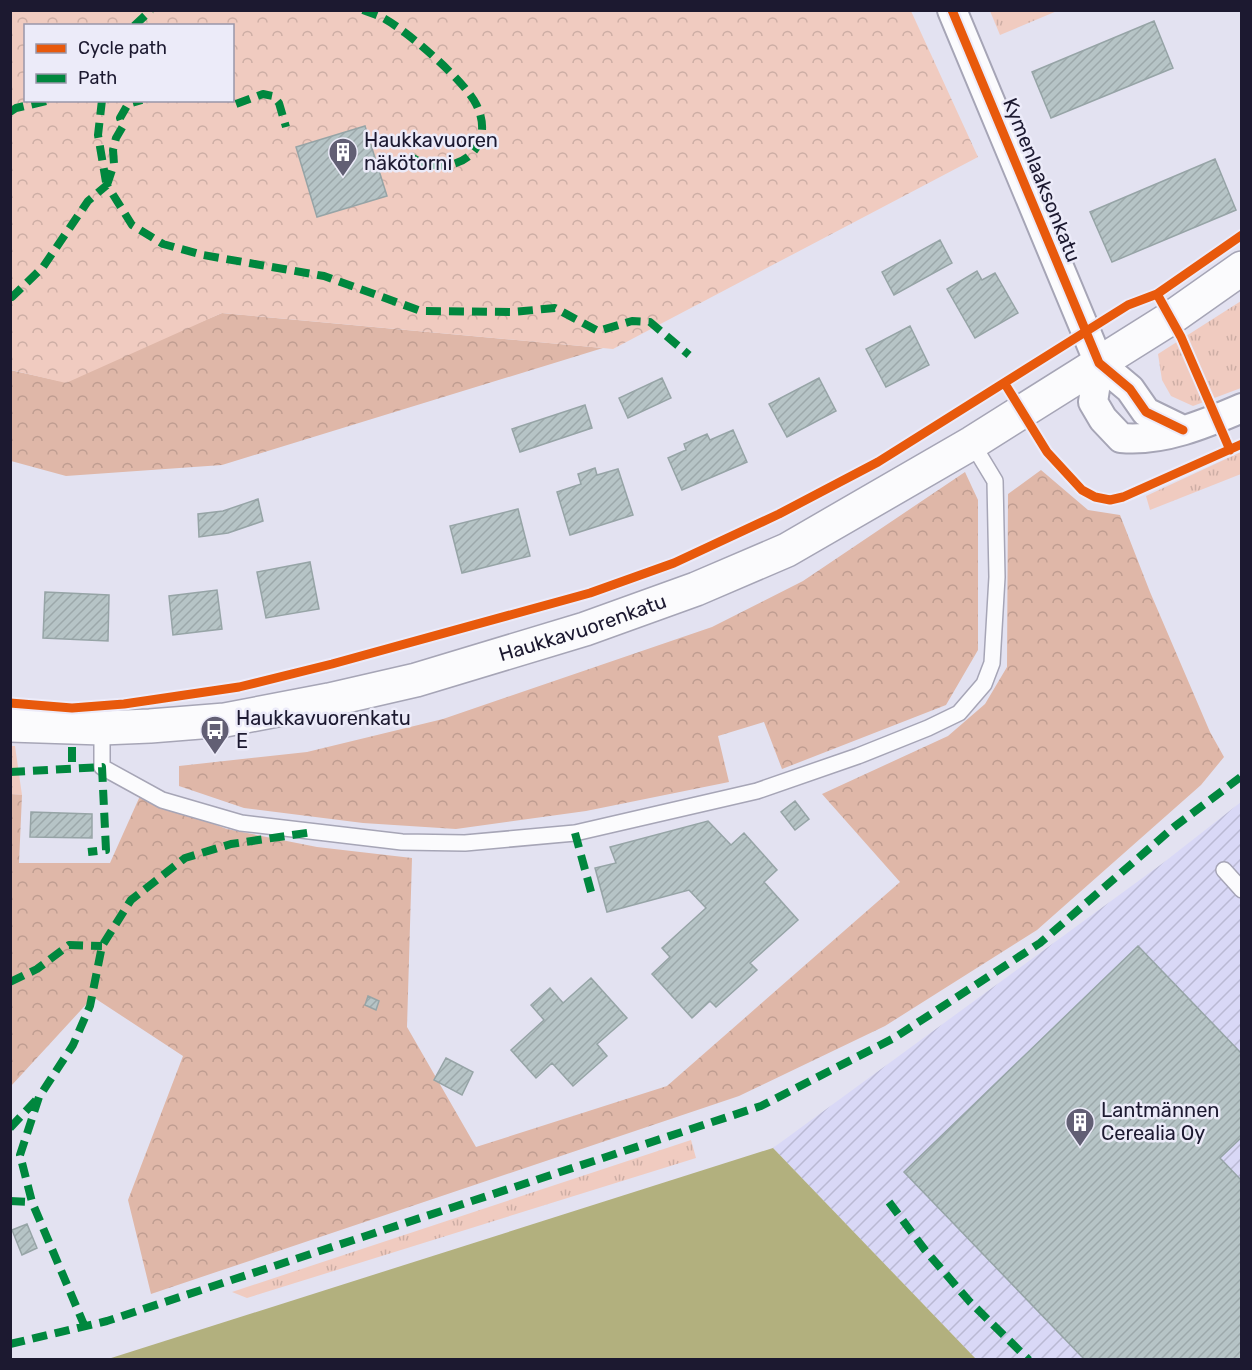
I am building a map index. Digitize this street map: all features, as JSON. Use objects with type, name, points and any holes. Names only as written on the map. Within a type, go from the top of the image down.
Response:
[{"type":"main road","name":"Haukkavuorenkatu","points":[[10,724],[102,728],[225,720],[329,700],[416,680],[585,629],[696,589],[787,550],[972,443],[1171,318],[1242,267]]},
{"type":"street","name":"Kymenlaaksonkatu","points":[[952,10],[1100,363]]},
{"type":"street","points":[[1100,363],[1130,389],[1146,412],[1183,430]]},
{"type":"street","points":[[1100,363],[1093,402],[1103,418],[1121,438],[1136,440],[1183,430],[1242,408]]},
{"type":"lane","points":[[102,728],[102,767],[162,800],[241,823],[402,842],[465,843],[575,833],[757,791],[858,756],[928,728],[958,713],[984,684],[992,663],[997,577],[995,481],[972,443]]},
{"type":"lane","points":[[1224,870],[1242,890]]},
{"type":"shaded area","points":[[1241,802],[1241,1359],[976,1359],[773,1148],[1163,863]]},
{"type":"shaded area","points":[[773,1148],[976,1359],[108,1359]]},
{"type":"green space","points":[[11,11],[911,11],[978,157],[613,349],[222,313],[66,383],[11,370]]},
{"type":"green space","points":[[990,11],[1057,11],[1000,35]]},
{"type":"green space","points":[[1241,301],[1241,388],[1193,406],[1171,396],[1162,380],[1158,354]]},
{"type":"green space","points":[[222,313],[603,348],[222,465],[66,476],[11,461],[10,370],[60,381]]},
{"type":"green space","points":[[1241,452],[1241,474],[1150,510],[1146,496]]},
{"type":"green space","points":[[1041,470],[1088,510],[1120,515],[1210,732],[1224,757],[1201,785],[1037,930],[885,1026],[739,1096],[151,1294],[128,1200],[183,1056],[93,997],[11,1086],[11,794],[22,795],[19,863],[110,863],[140,796],[227,829],[317,847],[412,858],[407,1027],[476,1147],[667,1086],[900,882],[822,794],[948,736],[985,704],[1007,667],[1008,494]]},
{"type":"green space","points":[[965,472],[978,500],[978,650],[946,705],[782,769],[764,722],[718,736],[729,782],[586,811],[456,829],[363,823],[244,808],[179,786],[179,766],[307,752],[443,719],[712,627],[803,581]]},
{"type":"green space","points":[[11,746],[15,746],[22,795],[11,794]]},
{"type":"green space","points":[[691,1140],[696,1158],[247,1298],[232,1292]]},
{"type":"building","points":[[1154,21],[1173,68],[1051,118],[1032,72]]},
{"type":"building","name":"Haukkavuoren näkötorni","points":[[365,126],[387,196],[317,217],[296,147]]},
{"type":"building","points":[[1215,159],[1236,210],[1112,262],[1090,212]]},
{"type":"building","points":[[940,240],[952,263],[894,295],[882,272]]},
{"type":"building","points":[[977,271],[982,280],[995,273],[1018,313],[975,338],[947,289]]},
{"type":"building","points":[[910,326],[929,365],[886,387],[866,349]]},
{"type":"building","points":[[662,378],[671,398],[628,418],[619,398]]},
{"type":"building","points":[[819,378],[836,411],[787,437],[769,404]]},
{"type":"building","points":[[585,405],[592,428],[520,452],[512,429]]},
{"type":"building","points":[[733,430],[747,462],[682,490],[668,458],[686,450],[684,444],[707,434],[710,440]]},
{"type":"building","points":[[595,468],[597,475],[618,469],[633,515],[570,535],[557,492],[581,484],[578,474]]},
{"type":"building","points":[[258,499],[263,521],[228,533],[199,537],[198,514],[223,511]]},
{"type":"building","points":[[518,509],[530,556],[462,573],[450,526]]},
{"type":"building","points":[[310,562],[319,609],[266,618],[257,572]]},
{"type":"building","points":[[217,590],[222,629],[173,635],[169,596]]},
{"type":"building","points":[[45,592],[109,595],[108,641],[43,638]]},
{"type":"building","points":[[795,801],[809,819],[795,830],[781,812]]},
{"type":"building","points":[[31,812],[92,814],[92,838],[30,837]]},
{"type":"building","points":[[708,821],[731,845],[744,833],[777,870],[764,882],[798,920],[750,963],[757,970],[716,1007],[710,1001],[692,1018],[652,974],[670,957],[662,948],[706,908],[689,890],[607,912],[595,868],[616,863],[610,847]]},
{"type":"building","name":"Lantmännen Cerealia Oy","points":[[1138,946],[1242,1054],[1242,1137],[1220,1158],[1242,1181],[1242,1360],[1085,1360],[904,1172]]},
{"type":"building","points":[[591,978],[627,1018],[597,1044],[607,1056],[573,1086],[552,1063],[536,1078],[511,1050],[544,1020],[531,1005],[550,988],[563,1003]]},
{"type":"building","points":[[368,996],[379,1001],[376,1010],[365,1005]]},
{"type":"building","points":[[446,1058],[473,1072],[462,1095],[434,1080]]},
{"type":"building","points":[[27,1224],[37,1248],[22,1255],[12,1230]]},
{"type":"marked path","points":[[136,24],[151,10]]},
{"type":"marked path","points":[[363,10],[395,25],[435,57],[470,94],[481,118],[482,130],[474,151],[455,164],[442,166],[422,163],[407,154]]},
{"type":"marked path","points":[[236,104],[263,94],[273,96],[279,103],[286,127]]},
{"type":"marked path","points":[[10,112],[16,108],[42,102]]},
{"type":"marked path","points":[[102,102],[98,135],[106,182]]},
{"type":"marked path","points":[[107,185],[114,164],[113,150],[116,138],[123,126],[120,118],[128,104],[135,102]]},
{"type":"marked path","points":[[10,296],[12,297],[43,267],[88,201],[107,185],[132,225],[163,244],[203,255],[324,276],[421,311],[513,312],[555,308],[598,331],[632,321],[650,322],[689,355]]},
{"type":"marked path","points":[[72,747],[72,768]]},
{"type":"marked path","points":[[10,772],[102,767],[106,850],[88,852]]},
{"type":"marked path","points":[[10,1344],[107,1321],[761,1106],[894,1038],[1040,943],[1174,827],[1242,776]]},
{"type":"marked path","points":[[85,1327],[32,1202],[20,1155],[39,1097],[73,1045],[90,1006],[102,946],[131,900],[185,858],[231,844],[313,832]]},
{"type":"marked path","points":[[575,833],[593,899]]},
{"type":"marked path","points":[[10,982],[37,969],[69,945],[102,946]]},
{"type":"marked path","points":[[10,1128],[37,1099]]},
{"type":"marked path","points":[[10,1201],[32,1202]]},
{"type":"marked path","points":[[889,1202],[925,1250],[970,1302],[1029,1360]]},
{"type":"cycle path","points":[[952,10],[1099,363],[1130,389],[1146,412],[1183,430]]},
{"type":"cycle path","points":[[10,703],[72,708],[124,704],[239,687],[332,664],[590,593],[674,563],[779,514],[878,462],[1128,305],[1157,294],[1242,235]]},
{"type":"cycle path","points":[[1157,294],[1181,337],[1230,450]]},
{"type":"cycle path","points":[[1005,384],[1047,452],[1082,490],[1095,497],[1110,500],[1123,497],[1242,444]]},
{"type":"place","name":"Haukkavuoren näkötorni","points":[[343,178]]},
{"type":"place","name":"Haukkavuorenkatu E","points":[[215,756]]},
{"type":"place","name":"Lantmännen Cerealia Oy","points":[[1080,1148]]}]
